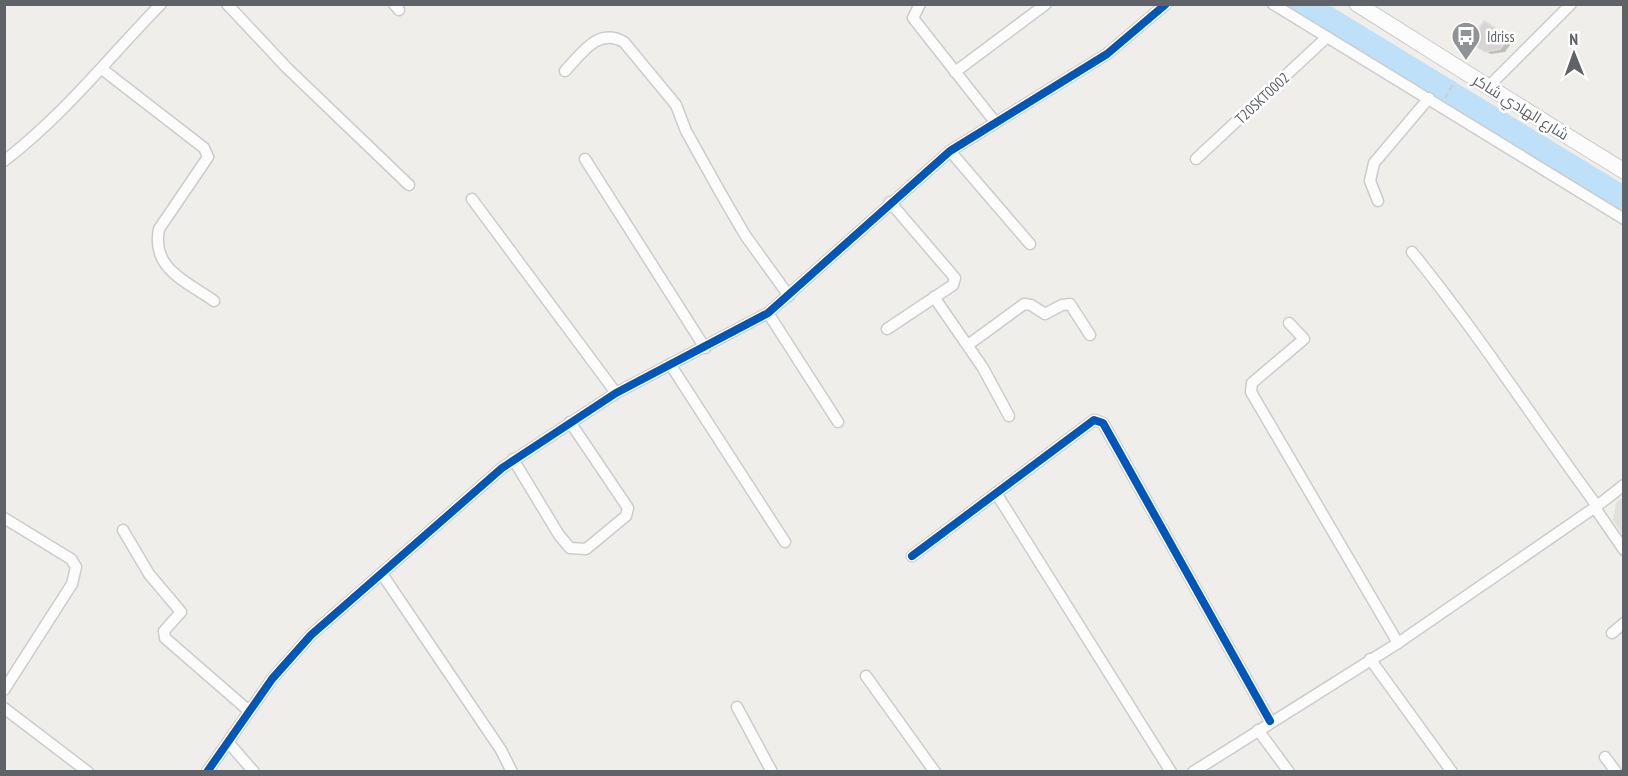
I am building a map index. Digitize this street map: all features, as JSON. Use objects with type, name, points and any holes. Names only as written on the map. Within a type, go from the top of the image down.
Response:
[{"type":"main road","name":"شارع الهادي شاكر","points":[[1358,4],[1487,88],[1623,171]]},
{"type":"street","points":[[4,161],[27,144],[90,84],[161,4]]},
{"type":"street","points":[[227,4],[287,68],[409,185]]},
{"type":"street","points":[[920,4],[913,18],[995,122]]},
{"type":"street","points":[[956,72],[1046,4]]},
{"type":"street","points":[[207,771],[272,679],[310,635],[513,459],[616,393],[768,313],[950,151],[1107,54],[1166,4]]},
{"type":"street","points":[[1273,4],[1441,105],[1623,219]]},
{"type":"street","points":[[1487,88],[1571,4]]},
{"type":"street","points":[[565,71],[597,38],[614,37],[624,42],[676,105],[686,131],[720,192],[746,235],[789,296]]},
{"type":"street","name":"T20SKT0002","points":[[1196,159],[1327,37]]},
{"type":"street","points":[[102,69],[204,148],[208,157],[159,228],[156,242],[165,266],[214,301]]},
{"type":"street","points":[[1378,201],[1370,181],[1374,163],[1429,98]]},
{"type":"street","points":[[950,151],[1030,244]]},
{"type":"street","points":[[585,159],[705,348]]},
{"type":"street","points":[[472,199],[616,393]]},
{"type":"street","points":[[888,329],[953,285],[953,275],[890,202]]},
{"type":"street","points":[[1412,252],[1466,318],[1524,407],[1596,507],[1623,550]]},
{"type":"street","points":[[934,297],[968,345],[1009,416]]},
{"type":"street","points":[[968,345],[1028,304],[1045,314],[1062,305],[1070,304],[1090,334]]},
{"type":"street","points":[[768,313],[838,422]]},
{"type":"street","points":[[1289,323],[1304,339],[1252,383],[1251,392],[1398,643]]},
{"type":"street","points":[[670,364],[785,542]]},
{"type":"street","points":[[912,556],[1094,420],[1104,423],[1270,721]]},
{"type":"street","points":[[513,459],[559,535],[570,548],[586,549],[626,516],[628,508],[570,422]]},
{"type":"street","points":[[1193,771],[1370,658],[1398,643],[1596,507],[1623,485]]},
{"type":"street","points":[[996,493],[1171,771]]},
{"type":"street","points":[[4,518],[70,559],[76,567],[76,574],[4,690]]},
{"type":"street","points":[[123,530],[149,574],[181,612],[164,631],[165,638],[249,711]]},
{"type":"street","points":[[382,574],[501,750],[512,771]]},
{"type":"street","points":[[1612,633],[1623,623]]},
{"type":"street","points":[[1370,658],[1452,771]]},
{"type":"street","points":[[866,676],[935,771]]},
{"type":"street","points":[[737,707],[772,771]]},
{"type":"street","points":[[4,708],[88,771]]},
{"type":"street","points":[[1258,729],[1289,771]]},
{"type":"street","points":[[228,742],[254,771]]},
{"type":"street","points":[[1605,757],[1616,771]]},
{"type":"path","points":[[1441,105],[1461,69]]},
{"type":"shaded area","points":[[1623,497],[1623,535],[1613,520],[1616,503]]},
{"type":"water","points":[[1284,5],[1329,5],[1623,184],[1623,213]]},
{"type":"building","points":[[1484,21],[1509,37],[1500,49],[1485,52],[1470,42]]},
{"type":"cycle path","points":[[207,772],[272,679],[311,635],[502,468],[616,393],[768,313],[950,151],[1107,54],[1166,4]]},
{"type":"cycle path","points":[[912,556],[1094,420],[1103,423],[1270,721]]},
{"type":"place","name":"Idriss","points":[[1466,62]]}]
